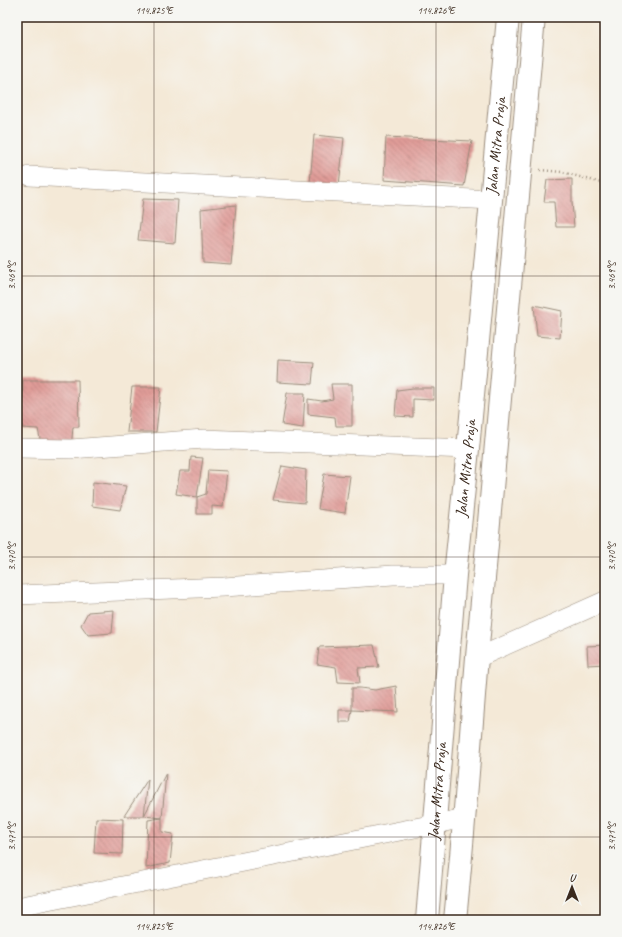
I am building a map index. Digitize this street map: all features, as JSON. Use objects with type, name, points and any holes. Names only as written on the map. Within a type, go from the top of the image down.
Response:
[{"type":"street","name":"Jalan Mitra Praja","points":[[427,920],[436,825],[455,575],[492,200],[508,17]]},
{"type":"street","name":"Jalan Mitra Praja","points":[[455,920],[534,17]]},
{"type":"street","points":[[28,176],[492,200]]},
{"type":"street","points":[[17,448],[71,449],[204,439],[468,449]]},
{"type":"street","points":[[17,595],[224,588],[393,575],[455,575]]},
{"type":"street","points":[[477,658],[605,601]]},
{"type":"street","points":[[17,907],[436,825],[465,818]]},
{"type":"path","points":[[521,168],[562,172],[605,184]]},
{"type":"building","points":[[314,135],[344,138],[339,186],[310,184]]},
{"type":"building","points":[[386,137],[472,141],[464,186],[384,180]]},
{"type":"building","points":[[572,179],[574,227],[556,227],[554,202],[544,202],[547,180]]},
{"type":"building","points":[[143,199],[178,200],[175,243],[138,240]]},
{"type":"building","points":[[236,205],[231,265],[203,263],[201,209]]},
{"type":"building","points":[[534,305],[562,311],[560,338],[537,336]]},
{"type":"building","points":[[278,360],[314,362],[312,384],[277,382]]},
{"type":"building","points":[[23,380],[78,380],[79,427],[73,427],[71,449],[42,448],[38,429],[22,428]]},
{"type":"building","points":[[331,384],[352,384],[352,426],[336,426],[335,417],[308,414],[308,399],[322,401],[333,399]]},
{"type":"building","points":[[132,387],[161,387],[156,432],[127,432]]},
{"type":"building","points":[[434,388],[434,400],[413,399],[413,417],[395,416],[397,390]]},
{"type":"building","points":[[287,393],[305,393],[303,428],[282,425]]},
{"type":"building","points":[[191,457],[203,458],[197,497],[176,494],[180,471],[190,471]]},
{"type":"building","points":[[282,466],[306,470],[305,503],[273,500]]},
{"type":"building","points":[[208,470],[227,471],[223,507],[212,506],[212,514],[197,514],[197,497],[206,494]]},
{"type":"building","points":[[324,474],[350,476],[345,513],[318,509]]},
{"type":"building","points":[[93,482],[126,486],[120,510],[92,506]]},
{"type":"building","points":[[114,610],[112,633],[88,635],[81,625],[88,612]]},
{"type":"building","points":[[374,645],[379,667],[358,668],[360,683],[338,682],[336,667],[317,664],[319,647]]},
{"type":"building","points":[[605,645],[605,664],[588,665],[587,646]]},
{"type":"building","points":[[396,686],[398,712],[352,710],[352,688],[375,690]]},
{"type":"building","points":[[339,710],[352,710],[350,722],[339,722]]},
{"type":"building","points":[[166,773],[162,818],[144,816]]},
{"type":"building","points":[[148,779],[144,816],[124,816]]},
{"type":"building","points":[[96,818],[123,819],[122,854],[94,853]]},
{"type":"building","points":[[162,818],[162,832],[173,834],[170,863],[146,868],[148,820]]}]
